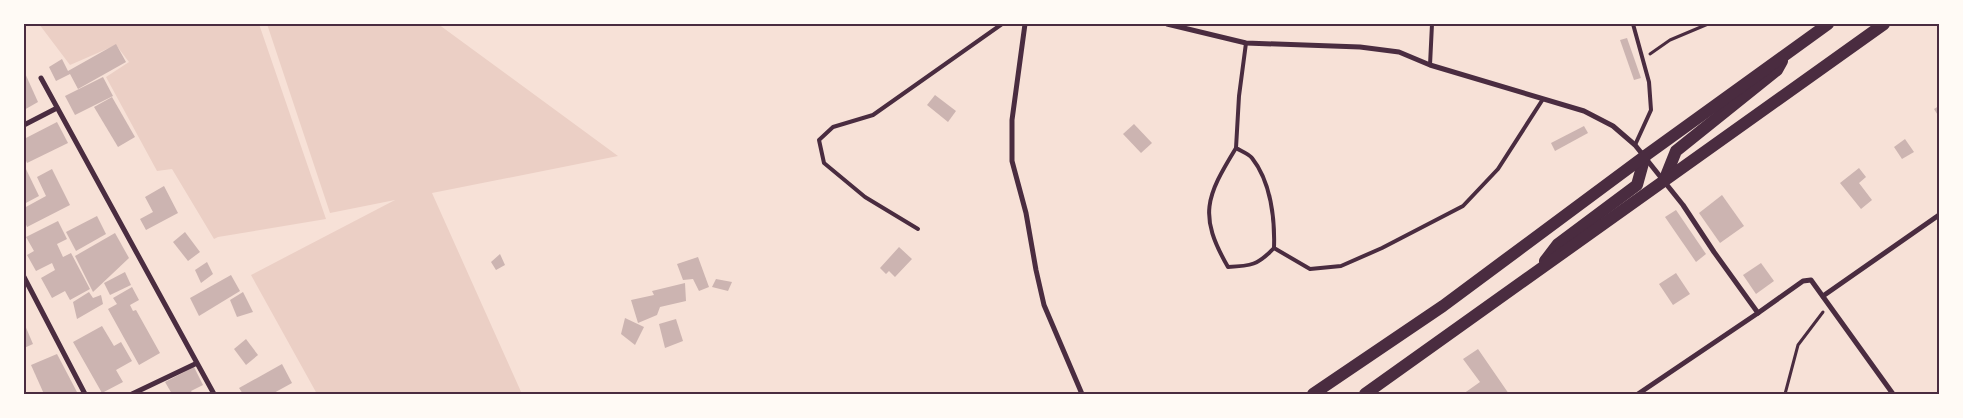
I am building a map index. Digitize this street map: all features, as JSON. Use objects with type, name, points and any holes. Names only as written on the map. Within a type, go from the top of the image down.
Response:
[{"type":"main road","points":[[1313,394],[1442,306],[1644,156],[1828,24]]},
{"type":"main road","points":[[1365,394],[1884,24]]},
{"type":"main road","points":[[1664,181],[1676,151],[1777,70],[1785,54]]},
{"type":"main road","points":[[1542,268],[1558,244],[1637,186],[1644,156]]},
{"type":"street","points":[[1025,24],[1012,120],[1012,161],[1026,212],[1044,305],[1082,394]]},
{"type":"street","points":[[1167,24],[1246,43],[1360,47],[1399,52],[1430,65],[1584,111],[1613,126],[1635,145],[1664,181],[1758,313]]},
{"type":"street","points":[[41,78],[195,364],[214,394]]},
{"type":"street","points":[[24,125],[57,108]]},
{"type":"street","points":[[1823,296],[1939,216]]},
{"type":"street","points":[[24,277],[85,394]]},
{"type":"street","points":[[1638,394],[1808,278],[1893,394]]},
{"type":"street","points":[[132,394],[195,364]]},
{"type":"lane","points":[[918,229],[865,197],[824,163],[818,140],[833,127],[873,115],[1002,24]]},
{"type":"lane","points":[[1430,65],[1432,24]]},
{"type":"lane","points":[[1633,24],[1649,82],[1651,110],[1635,145]]},
{"type":"lane","points":[[1236,148],[1252,158],[1266,184],[1275,222],[1274,248],[1263,260],[1249,266],[1228,267],[1213,241],[1208,207],[1213,187],[1236,148],[1239,96],[1246,43]]},
{"type":"lane","points":[[1274,248],[1310,269],[1341,266],[1382,248],[1463,206],[1498,169],[1543,99]]},
{"type":"path","points":[[1644,59],[1670,40],[1708,24]]},
{"type":"path","points":[[1785,394],[1798,345],[1828,306]]},
{"type":"shaded area","points":[[39,24],[259,24],[326,219],[214,239],[172,169],[157,171],[106,77],[129,62],[116,45],[70,65]]},
{"type":"shaded area","points":[[267,24],[438,24],[618,156],[432,193],[522,394],[317,394],[251,275],[395,200],[330,213]]},
{"type":"building","points":[[1627,38],[1641,78],[1634,80],[1620,40]]},
{"type":"building","points":[[116,44],[126,62],[78,89],[70,74],[56,81],[49,67],[62,59],[68,71]]},
{"type":"building","points":[[24,71],[38,102],[24,110]]},
{"type":"building","points":[[103,77],[113,96],[75,115],[65,96]]},
{"type":"building","points":[[935,95],[956,111],[948,122],[927,105]]},
{"type":"building","points":[[112,97],[135,137],[118,147],[94,107]]},
{"type":"building","points":[[1939,106],[1939,117],[1934,109]]},
{"type":"building","points":[[57,122],[68,143],[27,163],[24,156],[24,139]]},
{"type":"building","points":[[1134,124],[1152,143],[1141,153],[1123,134]]},
{"type":"building","points":[[1584,126],[1588,133],[1555,151],[1551,143]]},
{"type":"building","points":[[1905,139],[1914,152],[1902,159],[1894,147]]},
{"type":"building","points":[[24,165],[39,196],[24,204]]},
{"type":"building","points":[[1859,168],[1866,177],[1859,183],[1872,200],[1861,209],[1840,183]]},
{"type":"building","points":[[52,169],[70,205],[27,227],[24,220],[24,208],[46,196],[37,177]]},
{"type":"building","points":[[164,186],[178,213],[146,230],[140,219],[153,212],[145,197]]},
{"type":"building","points":[[1722,195],[1744,226],[1720,243],[1699,213]]},
{"type":"building","points":[[1676,210],[1706,254],[1696,262],[1665,217]]},
{"type":"building","points":[[97,216],[106,234],[76,251],[66,232]]},
{"type":"building","points":[[58,221],[67,239],[57,244],[63,257],[71,253],[90,289],[70,300],[65,291],[52,298],[41,278],[55,270],[52,263],[36,271],[27,255],[34,251],[26,237]]},
{"type":"building","points":[[185,232],[200,252],[188,261],[173,242]]},
{"type":"building","points":[[115,233],[129,258],[93,292],[75,256]]},
{"type":"building","points":[[899,247],[912,259],[895,277],[889,271],[886,274],[880,268]]},
{"type":"building","points":[[500,254],[505,265],[496,270],[491,262]]},
{"type":"building","points":[[698,257],[709,287],[699,291],[693,279],[683,280],[677,264]]},
{"type":"building","points":[[207,262],[213,274],[201,283],[195,270]]},
{"type":"building","points":[[1761,263],[1774,281],[1756,294],[1743,275]]},
{"type":"building","points":[[125,272],[131,285],[110,295],[104,283]]},
{"type":"building","points":[[1676,273],[1690,294],[1673,305],[1659,284]]},
{"type":"building","points":[[231,275],[240,291],[199,316],[190,298]]},
{"type":"building","points":[[716,279],[732,282],[728,291],[712,287]]},
{"type":"building","points":[[685,283],[686,301],[660,307],[657,315],[638,323],[631,300],[654,295],[652,291]]},
{"type":"building","points":[[132,287],[139,300],[130,305],[133,311],[136,310],[160,353],[139,365],[108,309],[117,304],[113,298]]},
{"type":"building","points":[[89,292],[93,298],[101,295],[103,304],[77,319],[73,302]]},
{"type":"building","points":[[243,292],[253,312],[237,317],[230,300]]},
{"type":"building","points":[[625,318],[644,327],[635,345],[621,334]]},
{"type":"building","points":[[676,319],[683,341],[665,348],[659,324]]},
{"type":"building","points":[[24,323],[33,344],[24,348]]},
{"type":"building","points":[[102,326],[114,346],[121,342],[132,361],[116,370],[123,382],[102,393],[73,342]]},
{"type":"building","points":[[246,339],[258,355],[246,365],[234,349]]},
{"type":"building","points":[[1478,349],[1509,394],[1463,394],[1480,382],[1463,359]]},
{"type":"building","points":[[57,354],[78,394],[44,394],[31,365]]},
{"type":"building","points":[[282,364],[292,383],[272,394],[243,394],[239,388]]},
{"type":"building","points":[[194,367],[203,385],[191,391],[193,394],[172,394],[165,382]]}]
